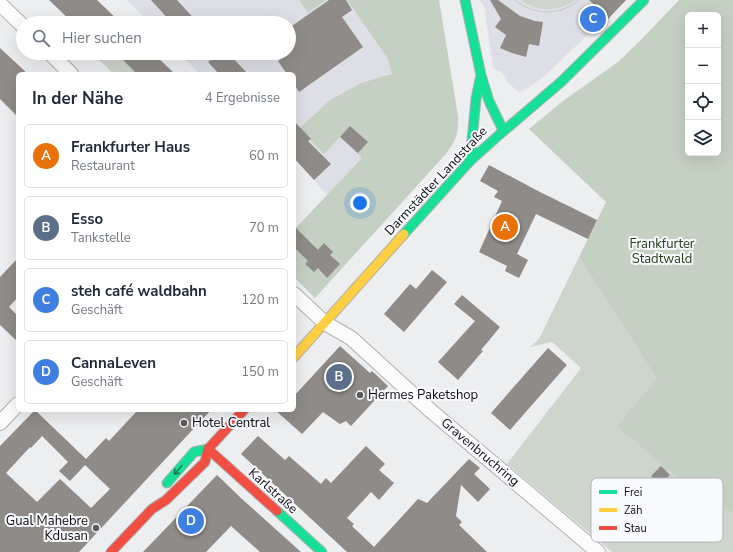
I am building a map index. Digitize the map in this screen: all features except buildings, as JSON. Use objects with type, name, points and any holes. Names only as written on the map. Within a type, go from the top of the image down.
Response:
[{"type":"main road","points":[[466,0],[480,75],[489,101],[503,130]]},
{"type":"main road","name":"Darmstädter Landstraße","points":[[296,355],[470,160],[503,130],[546,96],[600,46],[644,0]]},
{"type":"main road","points":[[470,160],[476,110],[475,100],[480,75]]},
{"type":"main road","points":[[113,551],[152,509],[166,500],[205,462],[208,449],[242,412]]},
{"type":"main road","points":[[152,509],[160,491],[194,452],[208,449]]},
{"type":"main road","name":"Karlstraße","points":[[208,449],[322,552]]},
{"type":"street","points":[[0,4],[16,21]]},
{"type":"street","points":[[56,60],[69,72]]},
{"type":"street","name":"Gravenbruchring","points":[[296,296],[325,323],[351,338],[431,411],[598,552]]},
{"type":"street","points":[[0,423],[16,406]]},
{"type":"shaded area","points":[[127,0],[299,0],[308,13],[326,0],[347,0],[388,59],[395,57],[383,136],[327,195],[296,160],[296,72],[198,72],[186,60],[296,60],[296,16],[143,16]]},
{"type":"shaded area","points":[[479,0],[626,0],[608,19],[606,17],[546,75],[519,92],[508,83],[503,73],[493,68],[484,5]]},
{"type":"shaded area","points":[[521,0],[575,0],[569,4],[555,8],[541,9]]},
{"type":"shaded area","points":[[99,60],[125,60],[137,72],[112,72]]},
{"type":"shaded area","points":[[579,257],[657,379],[698,478],[591,478],[591,534],[507,464],[581,368],[552,342],[530,347],[539,339]]},
{"type":"shaded area","points":[[723,507],[731,514],[733,511],[733,552],[612,552],[600,542],[723,542]]},
{"type":"green space","points":[[299,0],[326,0],[308,13]]},
{"type":"green space","points":[[347,0],[439,0],[458,116],[456,137],[445,155],[315,298],[296,279],[296,228],[362,158],[340,137],[324,154],[299,129],[330,100],[361,83],[392,74],[388,59]]},
{"type":"green space","name":"Frankfurter Stadtwald","points":[[679,0],[733,0],[733,511],[731,514],[723,507],[723,478],[678,478],[617,426],[657,379],[579,257],[606,202],[529,129],[563,101],[618,62]]},
{"type":"tram line","points":[[515,0],[530,9],[547,12],[564,9],[579,0]]},
{"type":"traffic: fast","points":[[465,0],[481,75],[489,101],[503,130]]},
{"type":"traffic: fast","points":[[404,234],[470,161],[561,82],[644,0]]},
{"type":"traffic: fast","points":[[470,161],[476,99],[480,79]]},
{"type":"traffic: fast","points":[[167,483],[194,452],[208,449]]},
{"type":"traffic: fast","points":[[277,511],[322,552]]},
{"type":"traffic: slow","points":[[296,355],[404,234]]},
{"type":"traffic: jam","points":[[111,552],[152,509],[166,500],[205,462],[208,449],[242,412]]},
{"type":"traffic: jam","points":[[208,449],[277,511]]},
{"type":"place","name":"steh café waldbahn","points":[[593,19]]},
{"type":"place","name":"Frankfurter Haus","points":[[505,227]]},
{"type":"place","name":"Esso","points":[[339,377]]},
{"type":"place","name":"Hermes Paketshop","points":[[360,395]]},
{"type":"place","name":"Hotel Central","points":[[184,423]]},
{"type":"place","name":"CannaLeven","points":[[191,521]]},
{"type":"place","name":"Gual Mahebre Kdusan","points":[[96,528]]}]
